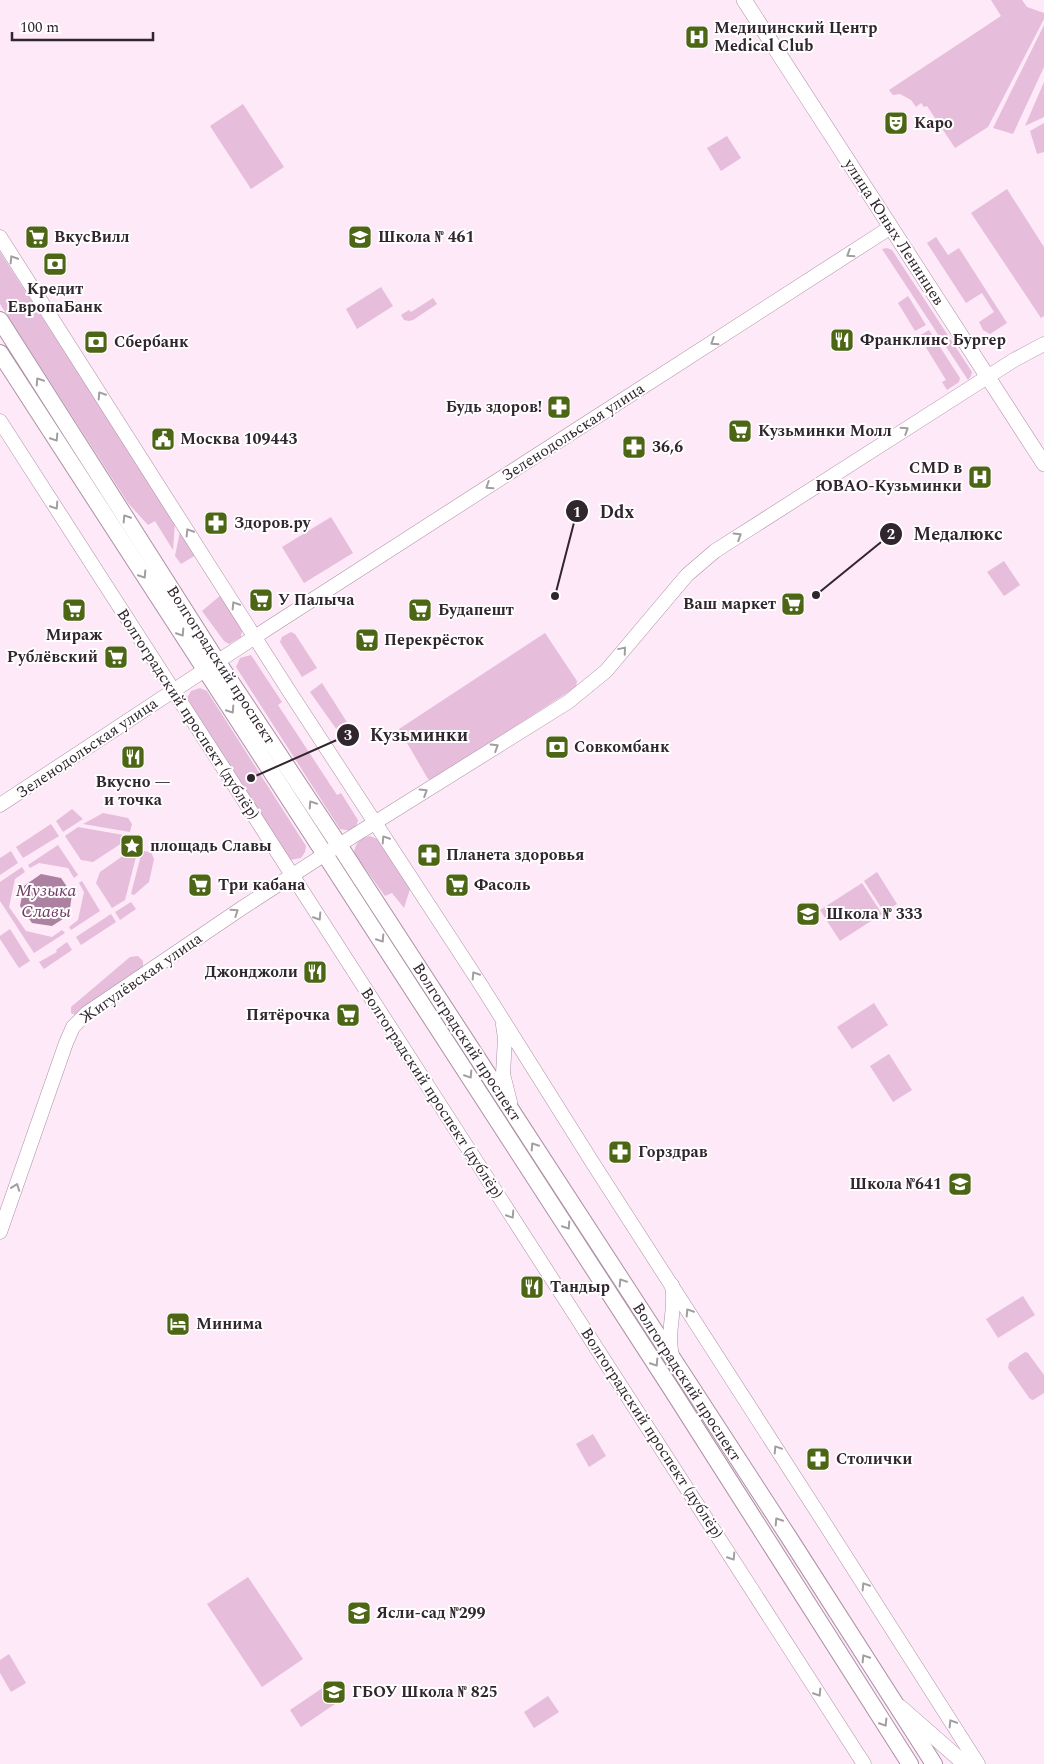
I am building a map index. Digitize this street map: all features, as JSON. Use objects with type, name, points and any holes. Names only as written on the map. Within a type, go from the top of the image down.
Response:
[{"type":"main road","name":"улица Юных Ленинцев","points":[[744,0],[1044,464]]},
{"type":"main road","name":"Волгоградский проспект","points":[[0,320],[211,665]]},
{"type":"main road","name":"Волгоградский проспект","points":[[0,353],[211,665],[332,849],[514,1114],[934,1764]]},
{"type":"main road","name":"Волгоградский проспект","points":[[332,849],[910,1764]]},
{"type":"main road","points":[[891,1699],[965,1764]]},
{"type":"street","name":"Зеленодольская улица","points":[[0,805],[211,665],[891,227]]},
{"type":"street","points":[[0,237],[374,823],[501,1016],[594,1165],[978,1764]]},
{"type":"street","name":"Жигулёвская улица","points":[[0,1232],[66,1043],[73,1027],[87,1013],[332,849],[563,705],[592,684],[606,671],[687,575],[715,551],[1014,360],[1044,344]]},
{"type":"street","name":"Волгоградский проспект (дублёр)","points":[[0,421],[864,1764]]},
{"type":"street","points":[[501,1016],[505,1038],[503,1074],[506,1092],[514,1114]]},
{"type":"street","points":[[672,1284],[674,1298],[669,1343],[673,1361]]},
{"type":"shaded area","points":[[991,0],[1022,0],[1027,7],[1044,13],[1044,19],[988,127],[955,148],[927,106],[924,107],[921,103],[916,107],[911,100],[900,94],[893,95],[889,90],[1001,16]]},
{"type":"shaded area","points":[[1044,25],[1044,67],[1013,134],[993,128]]},
{"type":"shaded area","points":[[1044,82],[1044,117],[1025,126]]},
{"type":"shaded area","points":[[243,104],[284,167],[251,189],[210,126]]},
{"type":"shaded area","points":[[1044,123],[1044,152],[1037,154],[1030,131]]},
{"type":"shaded area","points":[[727,136],[741,158],[721,171],[707,148]]},
{"type":"shaded area","points":[[1007,189],[1044,247],[1044,316],[1041,318],[971,213]]},
{"type":"shaded area","points":[[936,237],[948,255],[959,248],[1007,323],[990,334],[983,330],[979,322],[994,312],[982,293],[966,303],[927,243]]},
{"type":"shaded area","points":[[882,249],[892,250],[972,372],[968,380]]},
{"type":"shaded area","points":[[0,252],[175,523],[173,550],[155,521],[148,525],[128,503],[0,304]]},
{"type":"shaded area","points":[[381,287],[393,306],[357,329],[346,309]]},
{"type":"shaded area","points":[[908,296],[926,325],[915,331],[898,303]]},
{"type":"shaded area","points":[[433,298],[437,304],[413,320],[404,320],[401,315],[409,310],[411,312]]},
{"type":"shaded area","points":[[929,330],[960,378],[959,382],[947,390],[942,382],[946,380],[919,336]]},
{"type":"shaded area","points":[[331,517],[353,553],[304,583],[282,547]]},
{"type":"shaded area","points":[[180,531],[196,555],[181,564],[175,556]]},
{"type":"shaded area","points":[[1004,561],[1020,585],[1004,596],[987,572]]},
{"type":"shaded area","points":[[221,595],[242,631],[241,637],[229,644],[224,641],[202,611]]},
{"type":"shaded area","points":[[291,632],[295,634],[317,668],[302,677],[280,642],[282,637]]},
{"type":"shaded area","points":[[545,633],[577,681],[576,687],[432,780],[428,779],[399,729]]},
{"type":"shaded area","points":[[251,655],[282,702],[278,705],[337,795],[341,793],[358,820],[356,827],[352,831],[340,829],[236,667],[240,658]]},
{"type":"shaded area","points":[[322,683],[359,741],[349,747],[310,692]]},
{"type":"shaded area","points":[[200,688],[207,691],[306,846],[301,858],[290,860],[187,698],[191,691]]},
{"type":"shaded area","points":[[72,809],[83,819],[63,832],[56,821]]},
{"type":"shaded area","points":[[103,813],[128,818],[132,824],[130,832],[83,824]]},
{"type":"shaded area","points":[[51,824],[59,836],[23,858],[16,847]]},
{"type":"shaded area","points":[[78,827],[129,836],[128,839],[93,862],[81,860],[65,836]]},
{"type":"shaded area","points":[[370,836],[377,839],[410,889],[404,908],[392,893],[385,896],[354,853],[359,841]]},
{"type":"shaded area","points":[[58,845],[78,875],[74,878],[68,868],[39,863],[30,868],[28,865]]},
{"type":"shaded area","points":[[134,848],[138,849],[125,900],[112,908],[96,883],[100,872]]},
{"type":"shaded area","points":[[11,851],[18,863],[0,875],[0,858]]},
{"type":"shaded area","points":[[142,851],[151,852],[154,859],[149,882],[134,895],[131,894]]},
{"type":"shaded area","points":[[22,867],[25,872],[15,879],[9,907],[26,931],[52,937],[62,930],[65,933],[34,953],[0,901],[0,882]]},
{"type":"shaded area","points":[[877,872],[897,904],[884,912],[864,881]]},
{"type":"shaded area","points":[[82,881],[100,911],[71,930],[69,927],[78,920],[84,892],[79,883]]},
{"type":"shaded area","points":[[862,883],[882,914],[840,941],[820,910]]},
{"type":"shaded area","points":[[131,902],[136,909],[120,920],[115,912]]},
{"type":"shaded area","points":[[111,914],[116,922],[81,945],[76,937]]},
{"type":"shaded area","points":[[10,929],[30,961],[19,968],[0,939],[0,936]]},
{"type":"shaded area","points":[[67,942],[72,950],[44,969],[39,962],[57,952],[56,950]]},
{"type":"shaded area","points":[[138,956],[143,961],[143,971],[77,1016],[71,1013],[71,1007],[130,957]]},
{"type":"shaded area","points":[[874,1003],[888,1025],[852,1049],[837,1027]]},
{"type":"shaded area","points":[[889,1054],[912,1090],[893,1102],[870,1066]]},
{"type":"shaded area","points":[[1023,1296],[1035,1315],[998,1338],[986,1319]]},
{"type":"shaded area","points":[[1025,1352],[1028,1353],[1044,1375],[1044,1393],[1033,1400],[1030,1399],[1008,1368],[1009,1363]]},
{"type":"shaded area","points":[[593,1434],[606,1456],[589,1467],[576,1444]]},
{"type":"shaded area","points":[[248,1577],[303,1659],[262,1687],[207,1604]]},
{"type":"shaded area","points":[[9,1654],[26,1683],[11,1692],[0,1673],[0,1660]]},
{"type":"shaded area","points":[[324,1687],[335,1704],[301,1727],[290,1710]]},
{"type":"shaded area","points":[[548,1696],[559,1712],[534,1728],[524,1712]]},
{"type":"water","name":"Музыка Славы","points":[[41,874],[61,878],[72,894],[69,915],[52,926],[32,923],[20,906],[24,886]]},
{"type":"place","name":"Медицинский Центр Medical Club","points":[[697,37]]},
{"type":"place","name":"Kapo","points":[[896,123]]},
{"type":"place","name":"ВкусВилл","points":[[37,237]]},
{"type":"place","name":"Школа № 461","points":[[360,237]]},
{"type":"place","name":"Кредит ЕвропаБанк","points":[[55,264]]},
{"type":"place","name":"Франклинс Бургер","points":[[842,340]]},
{"type":"place","name":"Сбербанк","points":[[96,342]]},
{"type":"place","name":"Будь здоров!","points":[[559,407]]},
{"type":"place","name":"Кузьминки Молл","points":[[740,431]]},
{"type":"place","name":"Москва 109443","points":[[163,439]]},
{"type":"place","name":"36,6","points":[[634,447]]},
{"type":"place","name":"CMD в ЮВАО-Кузьминки","points":[[980,477]]},
{"type":"place","name":"Здоров.ру","points":[[216,523]]},
{"type":"place","name":"Медалюкс","points":[[816,595]]},
{"type":"place","name":"Ddx","points":[[555,596]]},
{"type":"place","name":"У Палыча","points":[[261,600]]},
{"type":"place","name":"Ваш маркет","points":[[793,604]]},
{"type":"place","name":"Мираж","points":[[74,610]]},
{"type":"place","name":"Будапешт","points":[[420,610]]},
{"type":"place","name":"Перекрёсток","points":[[367,640]]},
{"type":"place","name":"Рублёвский","points":[[116,657]]},
{"type":"place","name":"Совкомбанк","points":[[557,747]]},
{"type":"place","name":"Вкусно — и точка","points":[[133,757]]},
{"type":"place","name":"Кузьминки","points":[[251,778]]},
{"type":"place","name":"площадь Славы","points":[[132,846]]},
{"type":"place","name":"Планета здоровья","points":[[429,855]]},
{"type":"place","name":"Три кабана","points":[[200,885]]},
{"type":"place","name":"Фасоль","points":[[457,885]]},
{"type":"place","name":"Школа № 333","points":[[808,914]]},
{"type":"place","name":"Джонджоли","points":[[315,972]]},
{"type":"place","name":"Пятёрочка","points":[[348,1015]]},
{"type":"place","name":"Горздрав","points":[[620,1152]]},
{"type":"place","name":"Школа №641","points":[[960,1184]]},
{"type":"place","name":"Тандыр","points":[[532,1287]]},
{"type":"place","name":"Минима","points":[[178,1324]]},
{"type":"place","name":"Столички","points":[[818,1459]]},
{"type":"place","name":"Ясли-сад №299","points":[[359,1613]]},
{"type":"place","name":"ГБОУ Школа № 825","points":[[334,1692]]}]
